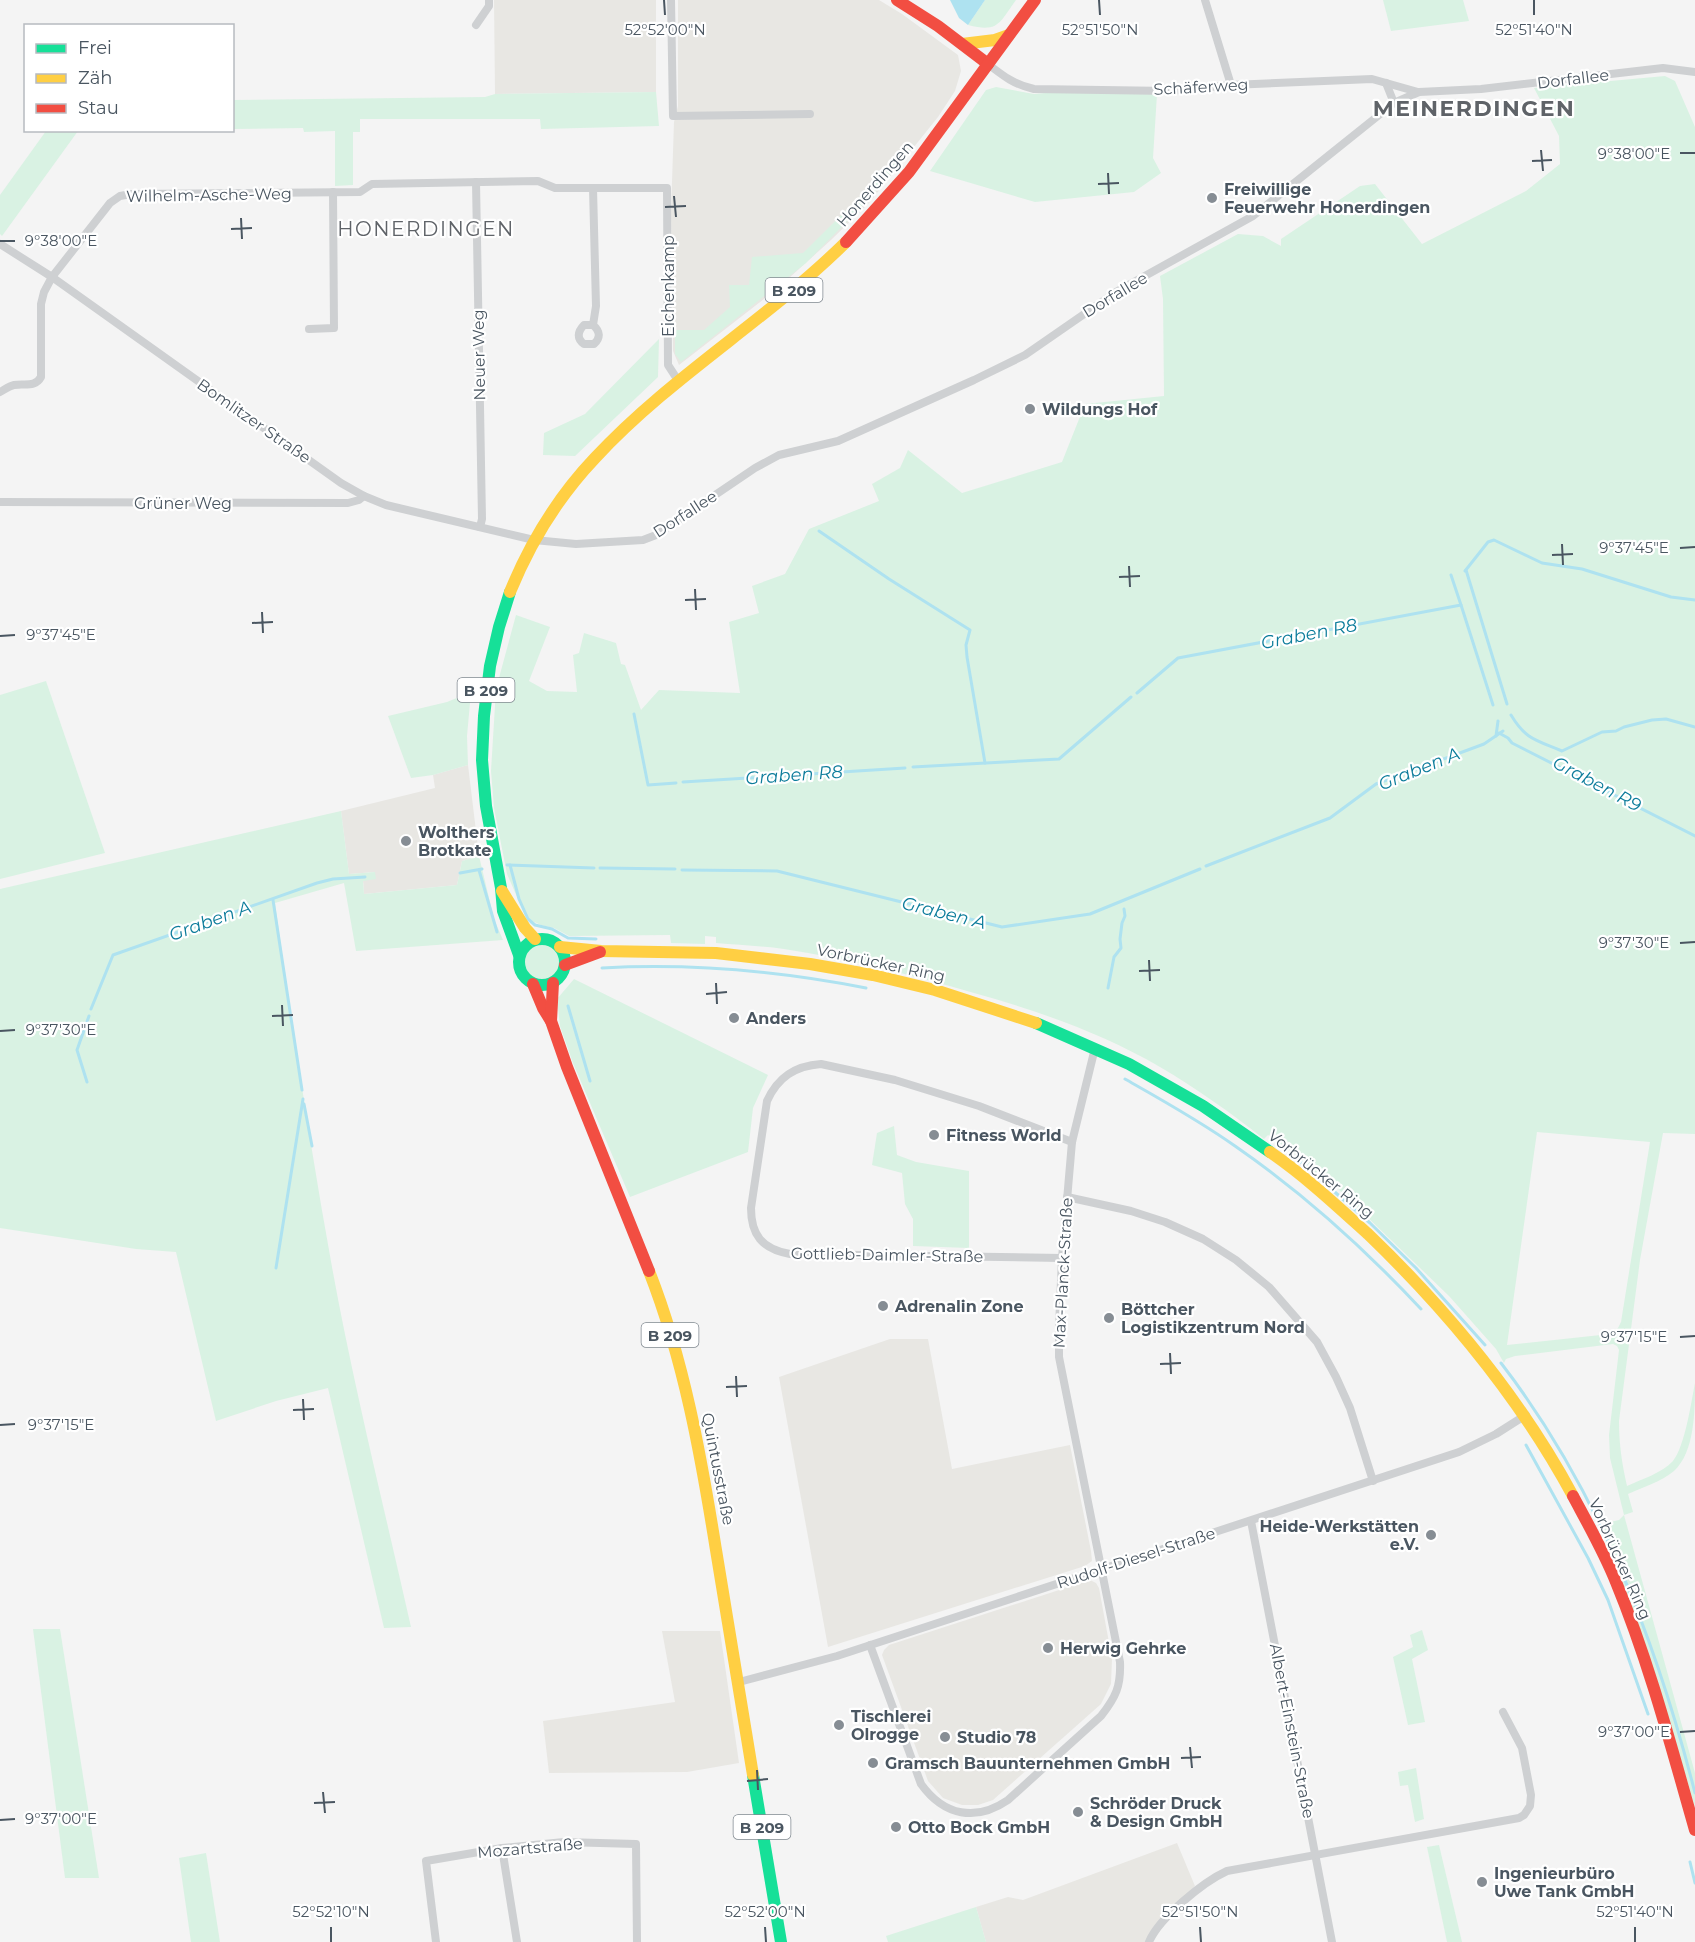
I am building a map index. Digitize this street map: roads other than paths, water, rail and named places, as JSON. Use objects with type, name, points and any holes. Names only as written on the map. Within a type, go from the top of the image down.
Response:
[{"type":"main road","points":[[897,0],[988,64]]},
{"type":"main road","name":"Honerdingen","points":[[679,382],[796,288],[848,241],[921,156],[1035,0]]},
{"type":"main road","points":[[962,44],[995,40],[1009,35]]},
{"type":"main road","name":"B 209","points":[[533,984],[527,981],[519,969],[519,955],[502,907],[502,891],[490,841],[483,777],[486,689],[493,647],[502,612],[517,574],[534,540],[563,495],[601,451],[679,382]]},
{"type":"main road","name":"B 209","points":[[502,891],[523,926],[535,939]]},
{"type":"main road","points":[[519,955],[525,945],[535,939],[549,940],[560,947],[565,965],[561,975],[553,983],[540,986],[533,984]]},
{"type":"main road","name":"Vorbrücker Ring","points":[[560,947],[601,951],[711,953],[798,962],[923,987],[964,999],[1095,1048],[1154,1078],[1222,1120],[1314,1187],[1366,1232],[1447,1314],[1526,1416],[1566,1482],[1600,1547],[1635,1632],[1661,1710],[1695,1830]]},
{"type":"main road","name":"Vorbrücker Ring","points":[[565,965],[601,951]]},
{"type":"main road","name":"Quintusstraße","points":[[551,1021],[553,983]]},
{"type":"main road","name":"Quintusstraße","points":[[533,984],[551,1021],[567,1067],[653,1282],[691,1412],[706,1487],[781,1942]]},
{"type":"street","points":[[476,25],[489,6],[489,0]]},
{"type":"street","points":[[671,0],[673,116],[810,114]]},
{"type":"street","points":[[1205,0],[1231,85]]},
{"type":"street","name":"Schäferweg","points":[[988,64],[1020,87],[1034,90],[1170,91],[1231,85],[1372,79],[1419,92]]},
{"type":"street","name":"Dorfallee","points":[[534,540],[576,544],[643,540],[656,535],[755,468],[779,455],[838,441],[1025,355],[1116,292],[1253,216],[1394,103],[1419,92],[1481,89],[1663,68],[1695,72]]},
{"type":"street","points":[[1386,82],[1394,103]]},
{"type":"street","name":"Wilhelm-Asche-Weg","points":[[0,392],[13,385],[38,382],[41,377],[41,304],[44,292],[52,277],[110,202],[120,196],[131,194],[360,192],[372,184],[538,181],[555,188],[667,188]]},
{"type":"street","name":"Neuer Weg","points":[[476,182],[482,519],[480,527]]},
{"type":"street","points":[[593,188],[596,306],[593,325]]},
{"type":"street","name":"Eichenkamp","points":[[667,188],[668,365],[679,382]]},
{"type":"street","points":[[309,329],[334,328],[333,192]]},
{"type":"street","name":"Bomlitzer Straße","points":[[0,244],[52,277],[341,483],[364,496],[404,510],[534,540]]},
{"type":"street","name":"Grüner Weg","points":[[0,502],[348,503],[364,496]]},
{"type":"street","name":"Max-Planck-Straße","points":[[870,1645],[921,1784],[929,1796],[955,1811],[984,1812],[1008,1800],[1101,1716],[1114,1699],[1121,1675],[1120,1662],[1059,1357],[1062,1258],[1072,1142],[1095,1048]]},
{"type":"street","name":"Gottlieb-Daimler-Straße","points":[[1062,1258],[790,1254],[770,1248],[761,1241],[754,1231],[751,1208],[767,1101],[771,1091],[780,1080],[799,1068],[810,1065],[821,1064],[895,1080],[979,1106],[1072,1142]]},
{"type":"street","points":[[1067,1197],[1131,1211],[1165,1222],[1203,1239],[1236,1260],[1269,1287],[1317,1342],[1336,1377],[1350,1408],[1373,1481]]},
{"type":"street","name":"Rudolf-Diesel-Straße","points":[[739,1682],[870,1645],[1459,1452],[1526,1416]]},
{"type":"street","name":"Albert-Einstein-Straße","points":[[1251,1521],[1332,1942]]},
{"type":"street","points":[[1149,1942],[1157,1928],[1211,1878],[1227,1871],[1519,1818],[1524,1815],[1532,1801],[1522,1748],[1503,1712]]},
{"type":"street","name":"Mozartstraße","points":[[436,1942],[426,1861],[502,1848],[564,1842],[636,1844],[637,1942]]},
{"type":"street","points":[[502,1848],[517,1942]]},
{"type":"water","points":[[950,0],[985,0],[968,25],[959,18]]},
{"type":"waterway","points":[[819,531],[970,630],[966,645],[967,657],[985,763]]},
{"type":"waterway","name":"Graben R8","points":[[1465,571],[1488,542],[1494,540],[1542,563],[1582,569],[1671,597],[1695,600]]},
{"type":"waterway","points":[[1466,570],[1507,704]]},
{"type":"waterway","name":"Graben R8","points":[[1137,693],[1178,658],[1461,605],[1451,575]]},
{"type":"waterway","points":[[1461,605],[1493,705]]},
{"type":"waterway","name":"Graben R8","points":[[913,767],[1059,759],[1131,697]]},
{"type":"waterway","name":"Graben R8","points":[[634,714],[648,785],[676,783]]},
{"type":"waterway","name":"Graben A","points":[[1511,715],[1527,734],[1562,751],[1602,732],[1616,731],[1652,720],[1666,719],[1695,727]]},
{"type":"waterway","points":[[1496,736],[1498,721]]},
{"type":"waterway","name":"Graben A","points":[[1206,866],[1330,818],[1376,784],[1484,744],[1503,731]]},
{"type":"waterway","name":"Graben R9","points":[[1499,733],[1512,743],[1695,836]]},
{"type":"waterway","name":"Graben R8","points":[[683,782],[905,768]]},
{"type":"waterway","name":"Graben A","points":[[507,865],[594,868]]},
{"type":"waterway","points":[[510,865],[519,899],[528,919],[535,925],[552,929],[568,938],[596,939]]},
{"type":"waterway","name":"Graben A","points":[[600,868],[675,869]]},
{"type":"waterway","name":"Graben A","points":[[460,873],[482,869]]},
{"type":"waterway","name":"Graben A","points":[[682,870],[777,871],[1002,927],[1090,914],[1200,869]]},
{"type":"waterway","points":[[479,870],[497,932]]},
{"type":"waterway","name":"Graben A","points":[[91,1009],[113,955],[317,883],[333,879],[365,877]]},
{"type":"waterway","points":[[273,900],[302,1090]]},
{"type":"waterway","points":[[1108,988],[1114,957],[1121,948],[1124,909]]},
{"type":"waterway","points":[[602,968],[669,967],[735,970],[801,977],[866,988]]},
{"type":"waterway","points":[[568,1006],[590,1081]]},
{"type":"waterway","name":"Graben A","points":[[87,1082],[77,1050],[89,1016]]},
{"type":"waterway","points":[[1125,1079],[1208,1128],[1285,1183],[1355,1243],[1421,1309]]},
{"type":"waterway","points":[[276,1268],[303,1099]]},
{"type":"waterway","points":[[304,1104],[312,1146]]},
{"type":"waterway","points":[[1295,1157],[1370,1223],[1416,1268],[1485,1345]]},
{"type":"waterway","points":[[1501,1363],[1536,1411],[1567,1462],[1620,1568],[1662,1679],[1695,1793]]},
{"type":"waterway","points":[[1526,1445],[1588,1558],[1608,1600],[1648,1714]]},
{"type":"waterway","points":[[1690,1862],[1695,1883]]},
{"type":"place","name":"Freiwillige Feuerwehr Honerdingen","points":[[1212,198]]},
{"type":"place","name":"Wildungs Hof","points":[[1030,409]]},
{"type":"place","name":"Wolthers Brotkate","points":[[406,841]]},
{"type":"place","name":"Anders","points":[[734,1018]]},
{"type":"place","name":"Fitness World","points":[[934,1135]]},
{"type":"place","name":"Adrenalin Zone","points":[[883,1306]]},
{"type":"place","name":"Böttcher Logistikzentrum Nord","points":[[1109,1318]]},
{"type":"place","name":"Heide-Werkstätten e.V.","points":[[1431,1535]]},
{"type":"place","name":"Herwig Gehrke","points":[[1048,1648]]},
{"type":"place","name":"Tischlerei Olrogge","points":[[839,1725]]},
{"type":"place","name":"Studio 78","points":[[945,1737]]},
{"type":"place","name":"Gramsch Bauunternehmen GmbH","points":[[873,1763]]},
{"type":"place","name":"Schröder Druck & Design GmbH","points":[[1078,1812]]},
{"type":"place","name":"Otto Bock GmbH","points":[[896,1827]]},
{"type":"place","name":"Ingenieurbüro Uwe Tank GmbH","points":[[1482,1882]]},
{"type":"district","name":"MEINERDINGEN","points":[[1474,108]]},
{"type":"district","name":"HONERDINGEN","points":[[426,229]]}]
